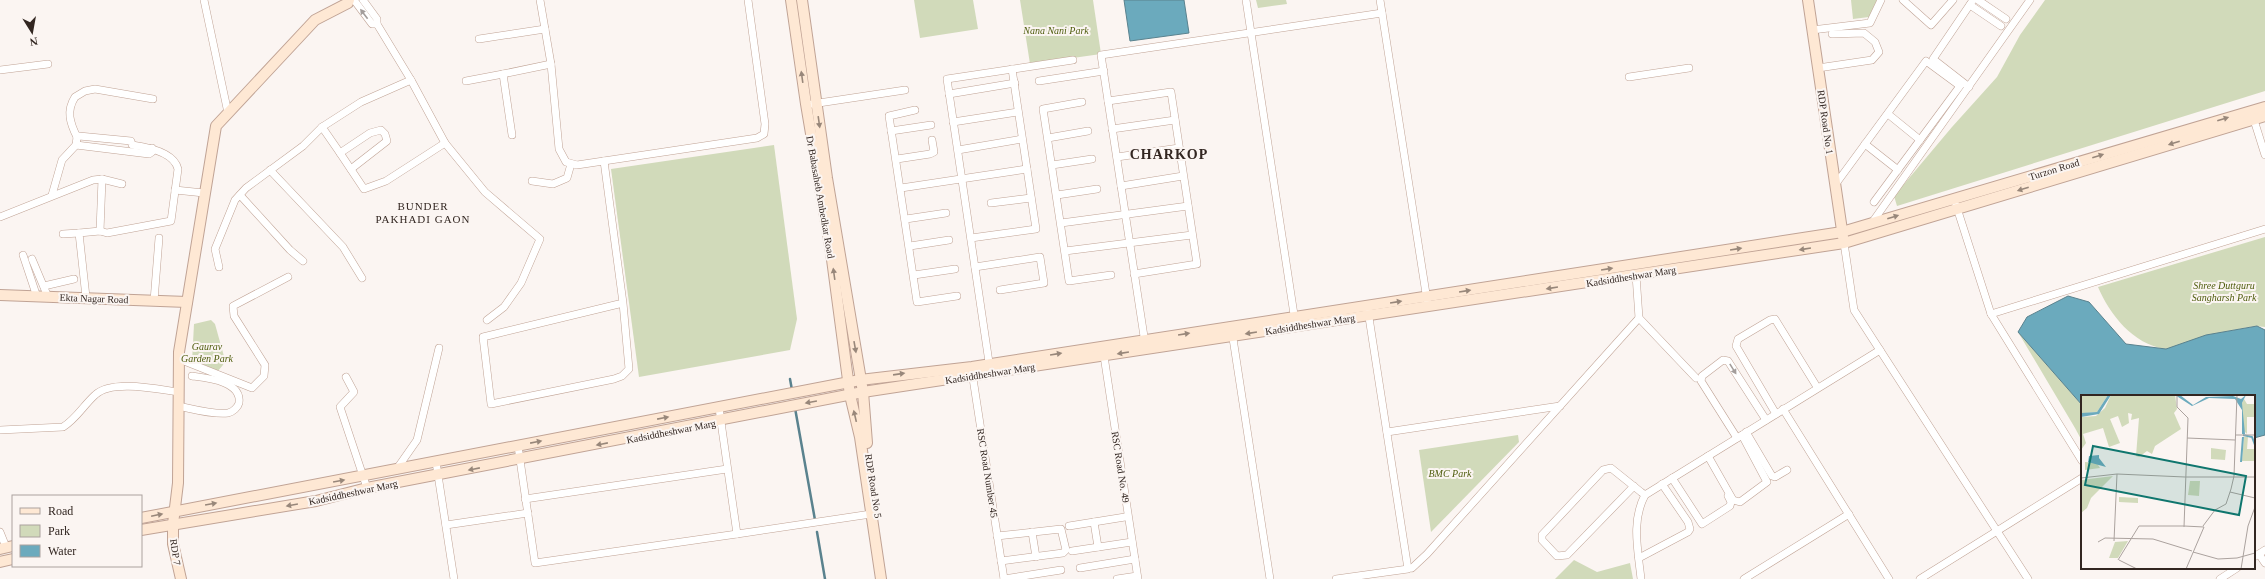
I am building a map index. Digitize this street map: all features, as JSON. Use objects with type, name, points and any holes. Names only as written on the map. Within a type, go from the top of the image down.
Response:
[{"type":"street","points":[[204,0],[228,113]]},
{"type":"street","name":"RDP 7","points":[[181,579],[173,544],[173,511],[178,482],[179,359],[204,193],[216,126],[315,20],[348,4],[349,0]]},
{"type":"street","points":[[354,0],[372,24],[377,24]]},
{"type":"street","points":[[362,0],[377,18],[377,24],[411,80],[445,142],[485,192],[540,239],[521,283],[504,307],[487,320]]},
{"type":"street","points":[[540,0],[551,64],[559,149],[566,162],[585,165],[757,138],[764,134],[765,124],[748,0]]},
{"type":"street","name":"Dr Babasaheb Ambedkar Road","points":[[791,0],[806,104],[823,179],[841,292],[846,329],[848,382],[850,395]]},
{"type":"street","name":"Dr Babasaheb Ambedkar Road","points":[[802,0],[816,103],[823,179]]},
{"type":"street","points":[[1246,0],[1295,322]]},
{"type":"street","points":[[1380,0],[1427,302]]},
{"type":"street","name":"RDP Road No 1","points":[[1808,0],[1844,243]]},
{"type":"street","points":[[1812,30],[1870,23],[1881,0]]},
{"type":"street","points":[[1903,0],[1931,25],[1951,1]]},
{"type":"street","points":[[1978,0],[2006,19]]},
{"type":"street","points":[[1871,224],[2030,0]]},
{"type":"street","points":[[1969,87],[1933,59],[1971,3],[2001,26]]},
{"type":"street","points":[[1145,345],[1101,56],[1382,12]]},
{"type":"street","points":[[479,39],[545,29]]},
{"type":"street","points":[[1818,68],[1872,60],[1879,52],[1875,42],[1864,33],[1832,34]]},
{"type":"street","points":[[990,369],[947,79],[1073,60]]},
{"type":"street","points":[[1835,185],[1926,61],[1960,86],[1874,202]]},
{"type":"street","points":[[0,70],[48,64]]},
{"type":"street","points":[[466,82],[551,64]]},
{"type":"street","points":[[1629,77],[1689,68]]},
{"type":"street","points":[[970,238],[1036,229],[1012,69]]},
{"type":"street","points":[[1039,81],[1104,71]]},
{"type":"street","points":[[503,74],[512,136]]},
{"type":"street","points":[[219,268],[215,249],[235,200],[240,195],[270,170],[303,146],[322,127],[360,102],[411,80]]},
{"type":"street","points":[[949,94],[1014,83]]},
{"type":"street","points":[[52,195],[62,160],[76,145],[77,137],[69,121],[70,112],[75,97],[85,91],[95,89],[153,99]]},
{"type":"street","points":[[806,104],[905,90]]},
{"type":"street","points":[[1108,101],[1171,92],[1184,176],[1197,264],[1134,274]]},
{"type":"street","points":[[1082,102],[1044,109],[1069,281],[1111,275]]},
{"type":"street","name":"Turzon Road","points":[[1844,243],[1955,204],[2265,106]]},
{"type":"street","points":[[915,110],[890,114],[891,131],[897,159],[917,302],[958,296]]},
{"type":"street","points":[[953,122],[1018,112]]},
{"type":"street","points":[[1888,114],[1920,140]]},
{"type":"street","name":"Turzon Road","points":[[1842,232],[1955,204],[2265,116]]},
{"type":"street","points":[[1112,129],[1175,120]]},
{"type":"street","points":[[2254,120],[2265,155]]},
{"type":"street","points":[[891,131],[931,125]]},
{"type":"street","points":[[322,127],[364,190],[386,181],[445,142]]},
{"type":"street","points":[[340,153],[370,133],[381,130],[385,134],[387,141],[351,169]]},
{"type":"street","points":[[1048,138],[1088,132]]},
{"type":"street","points":[[63,234],[100,231],[107,233],[168,223],[172,219],[177,164],[174,160],[152,148],[132,145],[131,141],[128,140],[82,135],[77,137]]},
{"type":"street","points":[[958,150],[1022,139]]},
{"type":"street","points":[[897,159],[930,154],[934,152],[932,140]]},
{"type":"street","points":[[1865,144],[1898,170]]},
{"type":"street","points":[[76,145],[149,154],[152,152],[152,148]]},
{"type":"street","points":[[1117,157],[1179,148]]},
{"type":"street","points":[[1052,165],[1092,159]]},
{"type":"street","points":[[604,161],[622,303],[629,369],[622,376],[491,404],[483,337],[622,303]]},
{"type":"street","points":[[532,181],[553,184],[567,178],[571,164]]},
{"type":"street","points":[[901,188],[1027,169]]},
{"type":"street","points":[[270,170],[343,247],[362,278]]},
{"type":"street","points":[[1121,186],[1184,176]]},
{"type":"street","points":[[100,231],[102,179]]},
{"type":"street","points":[[0,217],[52,195],[93,180],[102,179],[122,184]]},
{"type":"street","points":[[1057,195],[1097,189]]},
{"type":"street","points":[[175,190],[204,193]]},
{"type":"street","points":[[240,195],[290,250],[303,261]]},
{"type":"street","points":[[991,203],[1031,198]]},
{"type":"street","points":[[1955,204],[1991,314],[2081,459]]},
{"type":"street","points":[[1061,223],[1125,213],[1188,206]]},
{"type":"street","points":[[906,219],[946,213]]},
{"type":"street","points":[[1991,314],[2265,229]]},
{"type":"street","name":"Kadsiddheshwar Marg","points":[[990,369],[1427,302],[1842,232]]},
{"type":"street","points":[[79,233],[86,297]]},
{"type":"street","points":[[1065,251],[1192,234]]},
{"type":"street","points":[[154,301],[159,238]]},
{"type":"street","points":[[910,246],[949,240]]},
{"type":"street","points":[[1844,243],[1854,310],[2028,579]]},
{"type":"street","name":"Kadsiddheshwar Marg","points":[[1427,302],[1636,275],[1844,243]]},
{"type":"street","points":[[23,255],[37,297]]},
{"type":"street","points":[[975,267],[1040,257],[1044,283],[1000,290]]},
{"type":"street","points":[[32,259],[48,297]]},
{"type":"street","points":[[914,275],[955,269]]},
{"type":"street","points":[[1636,275],[1639,318],[1696,378]]},
{"type":"street","points":[[179,359],[252,388],[264,376],[265,365],[234,316],[233,306],[288,276]]},
{"type":"street","points":[[44,286],[74,279]]},
{"type":"street","name":"Ekta Nagar Road","points":[[0,295],[86,297],[187,302]]},
{"type":"street","points":[[1336,579],[1408,569],[1368,311]]},
{"type":"street","points":[[1412,568],[1431,549],[1639,318]]},
{"type":"street","points":[[1776,414],[1736,346],[1738,339],[1770,320],[1775,320],[1817,387]]},
{"type":"street","name":"Dr Babasaheb Ambedkar Road","points":[[846,329],[863,392]]},
{"type":"street","points":[[1232,332],[1270,579]]},
{"type":"street","name":"Kadsiddheshwar Marg","points":[[142,518],[848,382],[972,371],[1104,356],[1145,345]]},
{"type":"street","points":[[396,470],[417,440],[439,348]]},
{"type":"street","points":[[1641,579],[1636,536],[1638,508],[1645,495],[1817,387],[1880,350]]},
{"type":"street","name":"RSC Road No. 49","points":[[1104,356],[1137,577]]},
{"type":"street","points":[[1766,420],[1728,361],[1723,360],[1702,376],[1701,381],[1772,476],[1775,477],[1787,470]]},
{"type":"street","name":"Kadsiddheshwar Marg","points":[[142,530],[316,500],[367,488],[438,476],[972,371]]},
{"type":"street","name":"RSC Road Number 45","points":[[972,371],[1004,579]]},
{"type":"street","points":[[178,406],[231,412],[239,404],[236,390],[231,386],[210,379],[192,376]]},
{"type":"street","points":[[346,377],[354,392],[340,407],[367,488]]},
{"type":"street","points":[[236,390],[240,383]]},
{"type":"street","points":[[0,430],[63,427],[72,422],[95,394],[113,387],[122,386],[178,392]]},
{"type":"street","name":"RDP Road No 5","points":[[863,392],[866,436],[888,579]]},
{"type":"street","name":"RDP Road No 5","points":[[850,395],[860,437],[881,579]]},
{"type":"street","points":[[1387,432],[1560,406]]},
{"type":"street","points":[[719,408],[737,534]]},
{"type":"street","points":[[1784,409],[1889,579]]},
{"type":"street","points":[[1707,457],[1733,500],[1740,502],[1767,482],[1741,435]]},
{"type":"street","points":[[518,446],[535,564],[871,514]]},
{"type":"street","points":[[1672,478],[1700,522],[1704,524],[1731,504],[1707,457]]},
{"type":"street","points":[[436,462],[454,579]]},
{"type":"street","points":[[1634,486],[1567,555],[1557,556],[1542,540],[1542,535],[1603,470],[1611,468],[1634,486],[1645,495]]},
{"type":"street","points":[[525,499],[727,469]]},
{"type":"street","points":[[1920,579],[2081,479]]},
{"type":"street","points":[[1639,558],[1688,532],[1690,529],[1688,522],[1662,484]]},
{"type":"street","points":[[446,525],[528,513]]},
{"type":"street","points":[[1744,579],[1849,514]]},
{"type":"street","points":[[1069,526],[1125,517]]},
{"type":"street","points":[[1094,522],[1098,547]]},
{"type":"street","points":[[997,536],[1060,529],[1066,550],[1063,553],[1001,561]]},
{"type":"street","points":[[0,532],[6,547]]},
{"type":"street","points":[[1032,532],[1036,557]]},
{"type":"street","points":[[1072,551],[1132,542]]},
{"type":"street","points":[[2259,554],[2265,563]]},
{"type":"street","points":[[0,562],[12,558]]},
{"type":"street","points":[[1080,568],[1135,560]]},
{"type":"street","points":[[2220,579],[2235,569]]},
{"type":"street","points":[[1004,579],[1062,570]]},
{"type":"street","points":[[1117,579],[1137,577]]},
{"type":"green space","points":[[914,0],[973,0],[978,29],[920,38]]},
{"type":"green space","name":"Nana Nani Park","points":[[1020,0],[1093,0],[1101,54],[1030,64]]},
{"type":"green space","points":[[1256,0],[1286,0],[1287,4],[1258,8]]},
{"type":"green space","points":[[1851,0],[1877,0],[1869,17],[1853,19]]},
{"type":"green space","points":[[2045,0],[2265,0],[2265,91],[1897,206],[1894,196],[1952,127],[1997,77],[2020,35]]},
{"type":"green space","points":[[774,145],[797,319],[790,350],[639,377],[611,169]]},
{"type":"green space","name":"Shree Duttguru Sangharsh Park","points":[[2265,237],[2265,327],[2256,326],[2228,331],[2165,349],[2153,346],[2143,341],[2124,327],[2109,308],[2098,287]]},
{"type":"green space","name":"Gaurav Garden Park","points":[[211,320],[215,324],[225,360],[217,372],[192,362],[194,324]]},
{"type":"green space","points":[[2018,332],[2081,404],[2081,439]]},
{"type":"green space","name":"BMC Park","points":[[1518,435],[1519,442],[1431,532],[1419,450]]},
{"type":"green space","points":[[1574,560],[1597,572],[1630,563],[1633,579],[1555,579]]},
{"type":"water","points":[[1124,0],[1184,0],[1189,33],[1130,41]]},
{"type":"water","points":[[2068,296],[2089,302],[2126,344],[2166,349],[2206,335],[2257,326],[2265,330],[2265,435],[2255,438],[2255,395],[2081,395],[2081,404],[2018,332],[2027,317]]},
{"type":"waterway","points":[[790,379],[792,390]]},
{"type":"waterway","points":[[795,408],[815,520]]},
{"type":"waterway","points":[[817,532],[825,579]]},
{"type":"district","name":"CHARKOP","points":[[1169,154]]},
{"type":"district","name":"BUNDER PAKHADI GAON","points":[[423,212]]}]
